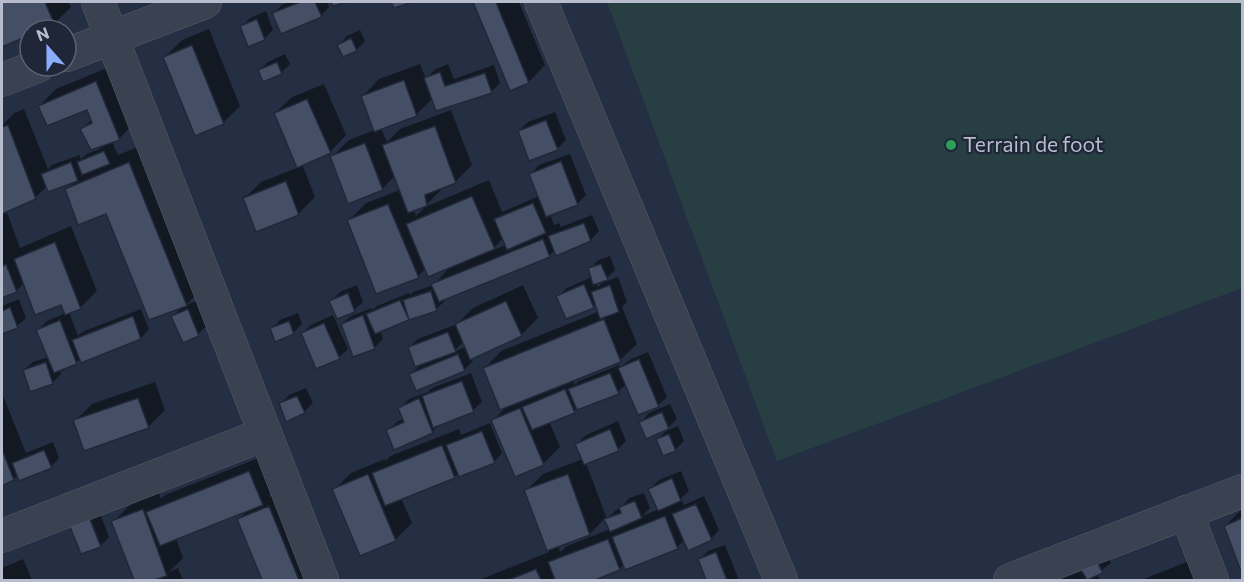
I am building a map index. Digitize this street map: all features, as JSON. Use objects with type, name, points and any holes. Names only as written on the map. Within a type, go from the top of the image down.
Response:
[{"type":"street","points":[[98,2],[322,580]]},
{"type":"street","points":[[78,50],[205,2]]},
{"type":"street","points":[[541,2],[781,580]]},
{"type":"street","points":[[2,80],[18,74]]},
{"type":"street","points":[[2,536],[266,434]]},
{"type":"street","points":[[1010,580],[1242,490]]},
{"type":"street","points":[[1186,512],[1212,580]]},
{"type":"green space","name":"Terrain de foot","points":[[607,2],[1242,2],[1242,288],[777,461]]},
{"type":"building","points":[[2,2],[45,2],[52,18],[18,18],[18,40],[2,47]]},
{"type":"building","points":[[300,2],[315,2],[322,17],[281,34],[272,13]]},
{"type":"building","points":[[331,2],[348,2],[333,6]]},
{"type":"building","points":[[391,2],[413,2],[394,8]]},
{"type":"building","points":[[473,2],[496,2],[529,83],[510,91]]},
{"type":"building","points":[[257,19],[265,40],[248,47],[240,26]]},
{"type":"building","points":[[351,38],[357,51],[343,57],[337,45]]},
{"type":"building","points":[[192,45],[224,124],[195,136],[163,57]]},
{"type":"building","points":[[277,62],[282,74],[263,82],[258,70]]},
{"type":"building","points":[[440,72],[445,86],[485,73],[492,93],[436,111],[424,78]]},
{"type":"building","points":[[404,80],[417,116],[374,132],[361,96]]},
{"type":"building","points":[[96,81],[120,140],[91,150],[80,129],[92,123],[87,110],[47,126],[38,106]]},
{"type":"building","points":[[307,99],[331,153],[297,168],[274,113]]},
{"type":"building","points":[[546,120],[558,150],[529,161],[518,131]]},
{"type":"building","points":[[8,125],[36,199],[2,214],[2,127]]},
{"type":"building","points":[[435,126],[456,183],[425,195],[427,206],[408,213],[382,145]]},
{"type":"building","points":[[365,143],[383,190],[348,204],[330,156]]},
{"type":"building","points":[[104,151],[110,164],[82,175],[77,162]]},
{"type":"building","points":[[561,161],[578,205],[546,217],[529,174]]},
{"type":"building","points":[[71,162],[78,181],[48,192],[41,174]]},
{"type":"building","points":[[129,162],[187,306],[149,320],[106,214],[78,225],[65,189]]},
{"type":"building","points":[[286,181],[299,215],[256,232],[243,198]]},
{"type":"building","points":[[472,196],[495,249],[428,277],[406,224]]},
{"type":"building","points":[[533,203],[546,233],[507,250],[494,219]]},
{"type":"building","points":[[388,204],[419,278],[376,294],[347,220]]},
{"type":"building","points":[[584,223],[591,241],[556,256],[548,236]]},
{"type":"building","points":[[543,239],[550,257],[439,302],[431,284]]},
{"type":"building","points":[[55,242],[81,309],[65,315],[61,305],[35,315],[14,259]]},
{"type":"building","points":[[6,264],[17,292],[2,298],[2,267]]},
{"type":"building","points":[[601,264],[608,280],[593,285],[588,268]]},
{"type":"building","points":[[584,284],[594,308],[566,319],[556,296]]},
{"type":"building","points":[[610,285],[619,312],[600,319],[591,292]]},
{"type":"building","points":[[431,291],[437,311],[409,320],[403,300]]},
{"type":"building","points":[[348,293],[355,312],[337,319],[329,301]]},
{"type":"building","points":[[400,300],[409,320],[375,334],[366,314]]},
{"type":"building","points":[[506,301],[522,336],[470,360],[455,324]]},
{"type":"building","points":[[10,307],[18,328],[2,334],[2,311]]},
{"type":"building","points":[[188,309],[199,336],[183,343],[171,316]]},
{"type":"building","points":[[363,315],[375,349],[353,357],[341,324]]},
{"type":"building","points":[[133,316],[141,339],[81,363],[72,340]]},
{"type":"building","points":[[604,319],[621,362],[500,410],[483,368]]},
{"type":"building","points":[[60,320],[77,364],[54,373],[36,330]]},
{"type":"building","points":[[289,321],[294,334],[275,342],[270,328]]},
{"type":"building","points":[[324,323],[340,359],[316,369],[301,333]]},
{"type":"building","points":[[448,332],[456,352],[415,367],[408,347]]},
{"type":"building","points":[[458,354],[465,371],[416,391],[409,374]]},
{"type":"building","points":[[639,359],[659,407],[638,415],[618,368]]},
{"type":"building","points":[[46,362],[53,384],[30,392],[23,370]]},
{"type":"building","points":[[610,373],[619,394],[577,410],[568,389]]},
{"type":"building","points":[[462,381],[474,412],[433,428],[422,396]]},
{"type":"building","points":[[565,389],[575,413],[532,430],[522,407]]},
{"type":"building","points":[[297,396],[305,413],[286,422],[279,403]]},
{"type":"building","points":[[138,398],[149,428],[84,451],[73,420]]},
{"type":"building","points":[[419,398],[433,433],[394,450],[386,430],[404,422],[398,408]]},
{"type":"building","points":[[520,408],[544,465],[515,477],[491,420]]},
{"type":"building","points":[[662,412],[669,429],[646,439],[639,422]]},
{"type":"building","points":[[610,429],[619,451],[584,465],[575,444]]},
{"type":"building","points":[[482,431],[495,463],[459,477],[446,445]]},
{"type":"building","points":[[669,434],[676,451],[663,456],[656,439]]},
{"type":"building","points":[[442,445],[455,478],[385,506],[372,473]]},
{"type":"building","points":[[2,449],[14,480],[2,486]]},
{"type":"building","points":[[44,450],[52,468],[19,481],[12,463]]},
{"type":"building","points":[[249,471],[263,505],[160,546],[146,512]]},
{"type":"building","points":[[368,474],[396,541],[360,556],[332,489]]},
{"type":"building","points":[[568,474],[590,535],[547,551],[524,490]]},
{"type":"building","points":[[672,478],[681,501],[658,511],[648,489]]},
{"type":"building","points":[[635,501],[642,518],[610,532],[604,519],[621,513],[619,507]]},
{"type":"building","points":[[696,504],[712,540],[688,551],[672,514]]},
{"type":"building","points":[[269,506],[299,580],[262,580],[237,519]]},
{"type":"building","points":[[143,509],[167,576],[154,580],[134,580],[111,521]]},
{"type":"building","points":[[88,514],[101,547],[81,554],[68,522]]},
{"type":"building","points":[[665,516],[678,549],[625,570],[612,537]]},
{"type":"building","points":[[1242,518],[1242,574],[1224,526]]},
{"type":"building","points":[[608,539],[620,570],[595,580],[555,580],[548,562]]},
{"type":"building","points":[[716,552],[727,580],[706,580],[698,559]]},
{"type":"building","points":[[1095,558],[1103,573],[1087,580],[1079,566]]},
{"type":"building","points":[[536,569],[541,580],[508,580]]},
{"type":"place","name":"Terrain de foot","points":[[951,145]]}]
